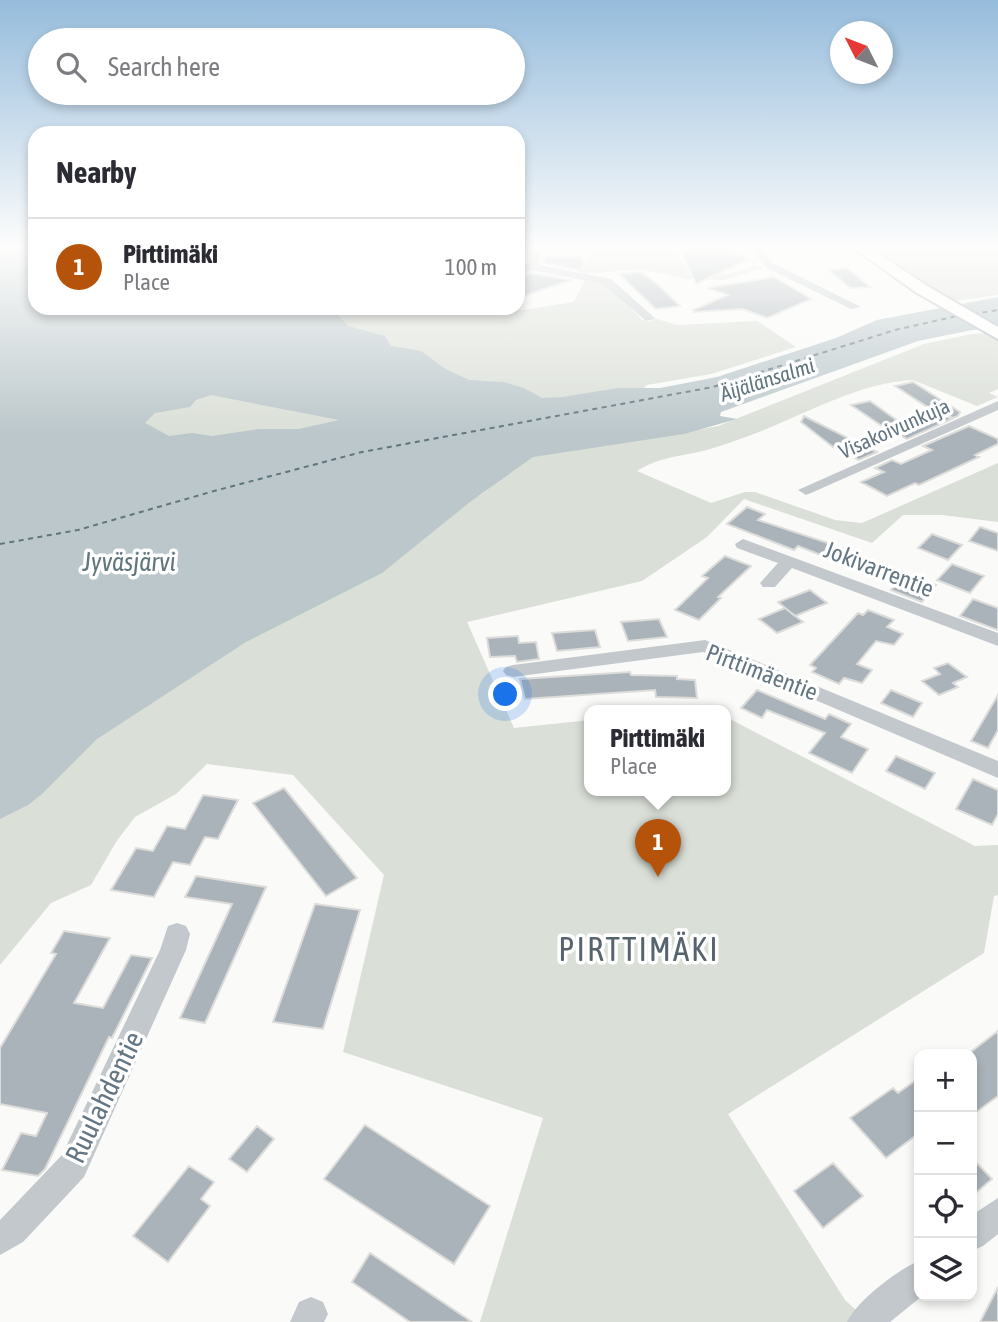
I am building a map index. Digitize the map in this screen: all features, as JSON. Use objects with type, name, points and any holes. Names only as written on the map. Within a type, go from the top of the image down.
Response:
[{"type":"main road","points":[[958,311],[998,334]]},
{"type":"street","points":[[641,311],[650,319]]},
{"type":"street","name":"Visakoivunkuja","points":[[806,489],[998,405]]},
{"type":"street","name":"Jokivarrentie","points":[[743,544],[998,640]]},
{"type":"street","points":[[769,583],[789,561]]},
{"type":"street","name":"Pirttimäentie","points":[[513,671],[705,646],[998,770]]},
{"type":"street","name":"Ruulahdentie","points":[[0,1239],[12,1231],[73,1166],[173,950],[177,934]]},
{"type":"street","points":[[977,1231],[998,1214]]},
{"type":"street","points":[[864,1322],[914,1282]]},
{"type":"shaded area","points":[[9,311],[28,311],[28,315],[525,315],[525,311],[633,311],[642,320],[649,322],[657,319],[677,325],[757,321],[796,347],[711,374],[647,385],[644,388],[437,417],[168,449],[11,321]]},
{"type":"shaded area","points":[[998,332],[994,337],[998,340],[998,389],[989,393],[998,397],[977,406],[913,380],[891,382],[847,395],[730,443],[659,461],[637,471],[711,503],[745,492],[755,492],[835,520],[862,523],[998,463],[998,522],[942,515],[903,515],[872,543],[744,499],[707,537],[642,581],[467,622],[514,728],[584,721],[584,796],[731,796],[731,720],[975,846],[998,845],[998,895],[994,896],[984,953],[728,1114],[845,1300],[869,1322],[480,1322],[543,1118],[343,1052],[384,875],[293,775],[207,764],[176,794],[135,817],[116,842],[91,885],[51,903],[0,965],[0,764],[482,494],[497,482],[448,478],[638,430],[650,439],[718,426],[924,344],[972,334]]},
{"type":"water","name":"Jyväsjärvi","points":[[0,311],[28,311],[28,315],[338,315],[348,326],[385,336],[391,346],[421,351],[444,368],[469,380],[504,382],[524,388],[542,398],[618,388],[660,388],[717,377],[836,338],[877,320],[926,311],[998,311],[998,328],[972,330],[918,341],[721,412],[720,416],[737,419],[684,434],[533,457],[470,502],[382,573],[246,642],[97,739],[28,805],[0,819]],"holes":[[[211,395],[339,420],[299,429],[259,429],[212,436],[192,433],[169,436],[145,423],[155,413],[190,407],[196,400]]]},
{"type":"building","points":[[748,311],[784,311],[767,318]]},
{"type":"building","points":[[913,382],[960,412],[958,416],[953,418],[926,406],[895,386]]},
{"type":"building","points":[[870,401],[905,426],[937,412],[952,419],[907,439],[851,405]]},
{"type":"building","points":[[804,416],[858,446],[862,445],[877,452],[859,460],[833,447],[801,422]]},
{"type":"building","points":[[969,426],[998,439],[998,444],[975,455],[979,457],[919,485],[915,483],[887,496],[861,482],[884,472],[875,468],[892,460],[901,464],[932,450],[923,446]]},
{"type":"building","points":[[747,507],[765,514],[758,520],[852,551],[841,563],[798,546],[794,550],[727,524]]},
{"type":"building","points":[[980,527],[998,533],[998,551],[969,541]]},
{"type":"building","points":[[932,534],[962,545],[948,560],[918,548]]},
{"type":"building","points":[[725,556],[751,566],[718,597],[721,598],[699,620],[675,610],[708,578],[702,576]]},
{"type":"building","points":[[952,564],[984,576],[970,593],[937,580]]},
{"type":"building","points":[[905,574],[936,585],[922,602],[891,590]]},
{"type":"building","points":[[810,590],[827,603],[795,616],[778,602]]},
{"type":"building","points":[[973,599],[998,608],[998,630],[960,616]]},
{"type":"building","points":[[785,608],[803,622],[777,633],[759,619]]},
{"type":"building","points":[[868,610],[894,620],[887,627],[903,634],[894,645],[876,641],[857,664],[872,670],[862,683],[844,678],[839,684],[812,672],[816,668],[810,665],[858,613],[863,615]]},
{"type":"building","points":[[659,619],[667,637],[628,641],[621,622]]},
{"type":"building","points":[[595,630],[600,647],[557,651],[552,633]]},
{"type":"building","points":[[518,636],[519,643],[536,642],[539,659],[517,662],[515,656],[490,657],[487,638]]},
{"type":"building","points":[[948,663],[967,677],[953,683],[958,687],[939,695],[922,681],[940,674],[934,668]]},
{"type":"building","points":[[630,672],[631,675],[677,676],[677,679],[695,680],[697,698],[656,697],[655,690],[525,699],[520,679]]},
{"type":"building","points":[[757,690],[825,719],[829,714],[851,724],[841,737],[868,749],[852,773],[809,753],[825,733],[767,710],[762,718],[741,708]]},
{"type":"building","points":[[891,690],[922,703],[913,717],[881,703]]},
{"type":"building","points":[[998,695],[998,730],[988,748],[971,741]]},
{"type":"building","points":[[896,756],[935,773],[925,789],[886,771]]},
{"type":"building","points":[[973,779],[998,790],[998,814],[992,825],[956,809]]},
{"type":"building","points":[[284,788],[357,878],[326,896],[253,803]]},
{"type":"building","points":[[203,795],[238,800],[218,839],[205,837],[190,865],[173,862],[154,897],[111,890],[136,848],[153,851],[167,826],[185,829]]},
{"type":"building","points":[[196,876],[266,887],[205,1023],[180,1018],[232,904],[185,897]]},
{"type":"building","points":[[315,904],[360,910],[323,1029],[273,1022]]},
{"type":"building","points":[[64,931],[110,938],[74,1003],[103,1008],[131,955],[152,958],[112,1038],[109,1037],[45,1169],[38,1176],[2,1170],[21,1133],[36,1136],[47,1113],[0,1104],[0,1048],[56,954],[51,953]]},
{"type":"building","points":[[998,1031],[998,1096],[977,1111],[977,1049],[975,1049]]},
{"type":"building","points":[[914,1082],[914,1137],[886,1158],[850,1118],[893,1088],[898,1093]]},
{"type":"building","points":[[365,1125],[490,1206],[454,1264],[324,1179]]},
{"type":"building","points":[[257,1126],[274,1139],[247,1172],[229,1159]]},
{"type":"building","points":[[833,1163],[863,1196],[823,1228],[794,1191]]},
{"type":"building","points":[[977,1163],[992,1179],[977,1192]]},
{"type":"building","points":[[189,1166],[214,1182],[201,1199],[210,1206],[168,1262],[133,1236]]},
{"type":"building","points":[[370,1253],[472,1322],[410,1322],[352,1282]]},
{"type":"building","points":[[998,1287],[998,1322],[980,1322]]},
{"type":"ferry route","points":[[973,314],[994,311]]},
{"type":"ferry route","points":[[0,544],[78,530],[362,452],[713,387],[895,330],[957,316]]},
{"type":"place","name":"Pirttimäki","points":[[658,877]]},
{"type":"district","name":"PIRTTIMÄKI","points":[[639,949]]},
{"type":"water label","name":"Äijälänsalmi","points":[[767,379]]}]
